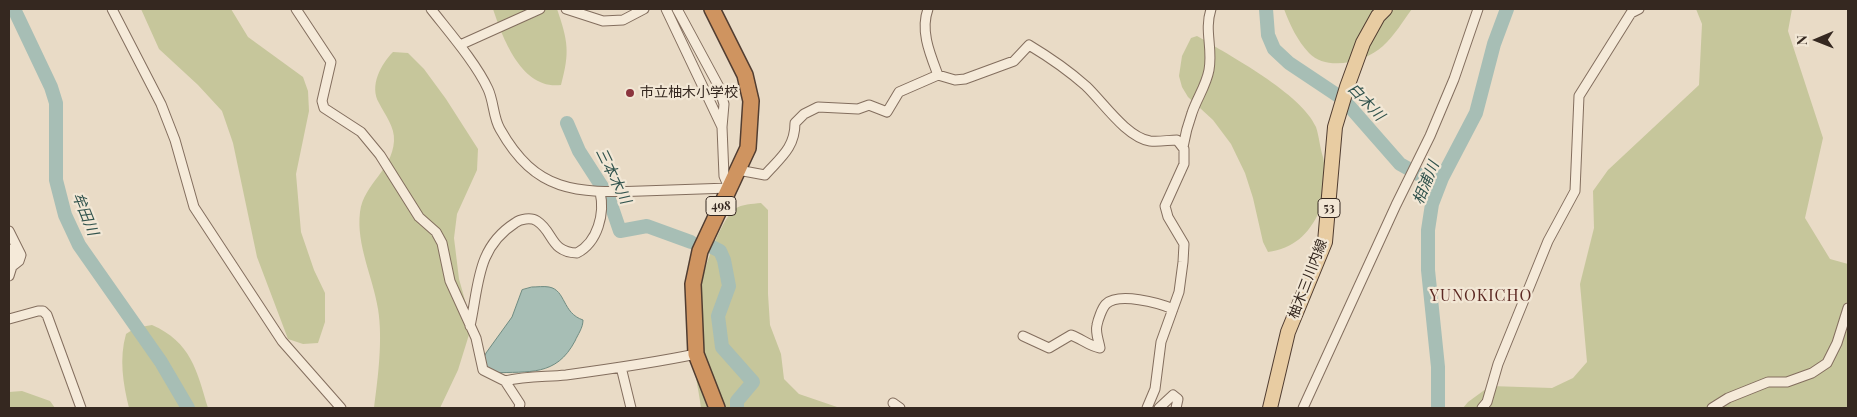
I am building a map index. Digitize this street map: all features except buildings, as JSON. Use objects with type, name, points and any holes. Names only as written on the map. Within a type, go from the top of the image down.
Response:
[{"type":"highway","name":"498","points":[[712,9],[745,75],[751,101],[748,148],[700,252],[693,284],[692,302],[696,354],[717,408]]},
{"type":"main road","name":"柚木三川内線","points":[[1270,408],[1288,332],[1325,242],[1329,214],[1334,136],[1347,87],[1363,43],[1378,16],[1385,9]]},
{"type":"street","points":[[112,9],[161,104],[175,140],[194,207],[282,341],[341,408]]},
{"type":"street","points":[[296,9],[331,62],[322,101],[324,108],[361,132],[380,155],[419,217],[436,232],[442,243],[450,281],[470,326],[483,370],[506,381],[520,404],[519,408]]},
{"type":"street","points":[[431,9],[460,45],[488,89],[498,126],[511,147],[532,170],[562,186],[600,192],[729,188],[724,176],[722,127],[724,104],[718,85],[677,9]]},
{"type":"street","points":[[460,45],[540,9]]},
{"type":"street","points":[[566,9],[603,21],[623,20],[644,9]]},
{"type":"street","points":[[666,9],[722,127]]},
{"type":"street","points":[[928,9],[924,18],[926,37],[938,75]]},
{"type":"street","points":[[1147,408],[1155,389],[1161,342],[1179,292],[1184,244],[1168,217],[1165,206],[1184,164],[1183,146],[1192,112],[1204,88],[1209,70],[1210,49],[1207,23],[1211,9]]},
{"type":"street","points":[[1303,408],[1396,205],[1430,136],[1454,79],[1478,9]]},
{"type":"street","points":[[1482,408],[1486,402],[1498,364],[1548,241],[1575,191],[1579,96],[1631,13],[1638,9]]},
{"type":"street","points":[[738,170],[765,175],[790,146],[795,137],[795,123],[804,114],[818,107],[858,109],[869,105],[887,112],[899,92],[938,75],[956,80],[966,79],[1014,61],[1029,45],[1054,60],[1085,85],[1119,122],[1132,132],[1149,141],[1177,140],[1183,146]]},
{"type":"street","points":[[470,326],[480,267],[495,240],[519,220],[531,219],[538,221],[560,249],[577,253],[586,248],[598,227],[603,207],[600,192]]},
{"type":"street","points":[[9,231],[21,255],[9,276]]},
{"type":"street","points":[[9,249],[14,265]]},
{"type":"street","points":[[1023,336],[1049,348],[1071,335],[1082,339],[1087,344],[1100,348],[1097,326],[1108,302],[1130,299],[1154,301],[1173,309]]},
{"type":"street","points":[[1712,408],[1728,398],[1768,382],[1787,382],[1812,373],[1827,363],[1837,343],[1848,308]]},
{"type":"street","points":[[9,319],[38,311],[43,311],[47,315],[81,408]]},
{"type":"street","points":[[506,381],[621,367],[696,354]]},
{"type":"street","points":[[621,367],[630,408]]},
{"type":"street","points":[[1158,408],[1172,395],[1178,399],[1176,408]]},
{"type":"green space","points":[[141,9],[231,9],[248,37],[303,77],[308,91],[309,111],[296,174],[301,232],[314,270],[325,293],[325,322],[318,343],[303,344],[288,339],[257,257],[233,143],[222,111],[198,85],[159,49]]},
{"type":"green space","points":[[493,9],[557,9],[564,30],[567,55],[561,85],[547,84],[535,79],[525,71],[509,48]]},
{"type":"green space","points":[[1284,9],[1412,9],[1391,37],[1376,52],[1357,60],[1336,63],[1317,59],[1309,53],[1294,32]]},
{"type":"green space","points":[[1696,9],[1792,9],[1788,31],[1823,138],[1805,218],[1830,259],[1848,264],[1848,408],[1463,408],[1490,386],[1552,388],[1573,378],[1587,362],[1580,284],[1594,228],[1593,191],[1608,170],[1699,85],[1702,24]]},
{"type":"green space","points":[[1197,36],[1245,64],[1281,89],[1308,114],[1316,127],[1325,171],[1326,185],[1324,198],[1315,220],[1305,234],[1285,248],[1268,252],[1263,242],[1245,173],[1231,144],[1213,120],[1188,97],[1182,87],[1179,76],[1182,56],[1191,38]]},
{"type":"green space","points":[[393,52],[408,53],[424,69],[478,149],[477,170],[457,214],[454,238],[459,279],[472,325],[458,370],[440,408],[374,408],[380,333],[376,297],[360,237],[359,224],[363,202],[388,161],[394,141],[393,131],[379,103],[375,90],[381,69]]},
{"type":"green space","points":[[761,203],[768,210],[770,325],[781,354],[784,379],[799,394],[840,408],[701,408],[691,339],[694,310],[705,270],[719,232],[727,218],[738,207]]},
{"type":"green space","points":[[152,325],[176,340],[184,349],[196,370],[208,408],[129,408],[123,371],[126,334],[135,328]]},
{"type":"green space","points":[[22,391],[50,401],[55,408],[9,408],[9,392]]},
{"type":"shaded area","points":[[532,287],[549,287],[559,292],[571,312],[583,320],[580,331],[567,353],[550,366],[540,370],[493,373],[487,370],[483,360],[486,353],[512,317],[522,290]]},
{"type":"waterway","name":"牟田川","points":[[14,9],[51,87],[56,103],[56,180],[65,215],[79,245],[161,362],[188,408]]},
{"type":"waterway","name":"白木川","points":[[1266,9],[1268,35],[1274,49],[1289,63],[1343,99],[1400,164],[1425,178],[1442,178]]},
{"type":"waterway","name":"相浦川","points":[[1438,408],[1438,367],[1428,270],[1428,230],[1432,204],[1442,178],[1476,113],[1494,44],[1507,9]]},
{"type":"waterway","name":"三本木川","points":[[567,123],[579,151],[608,196],[620,231],[647,226],[691,242]]},
{"type":"waterway","name":"三本木川","points":[[710,246],[720,251],[724,260],[729,286],[718,316],[722,347],[753,382],[737,401],[737,408]]},
{"type":"place","name":"市立柚木小学校","points":[[630,93]]},
{"type":"district","name":"YUNOKICHO","points":[[1481,296]]}]
